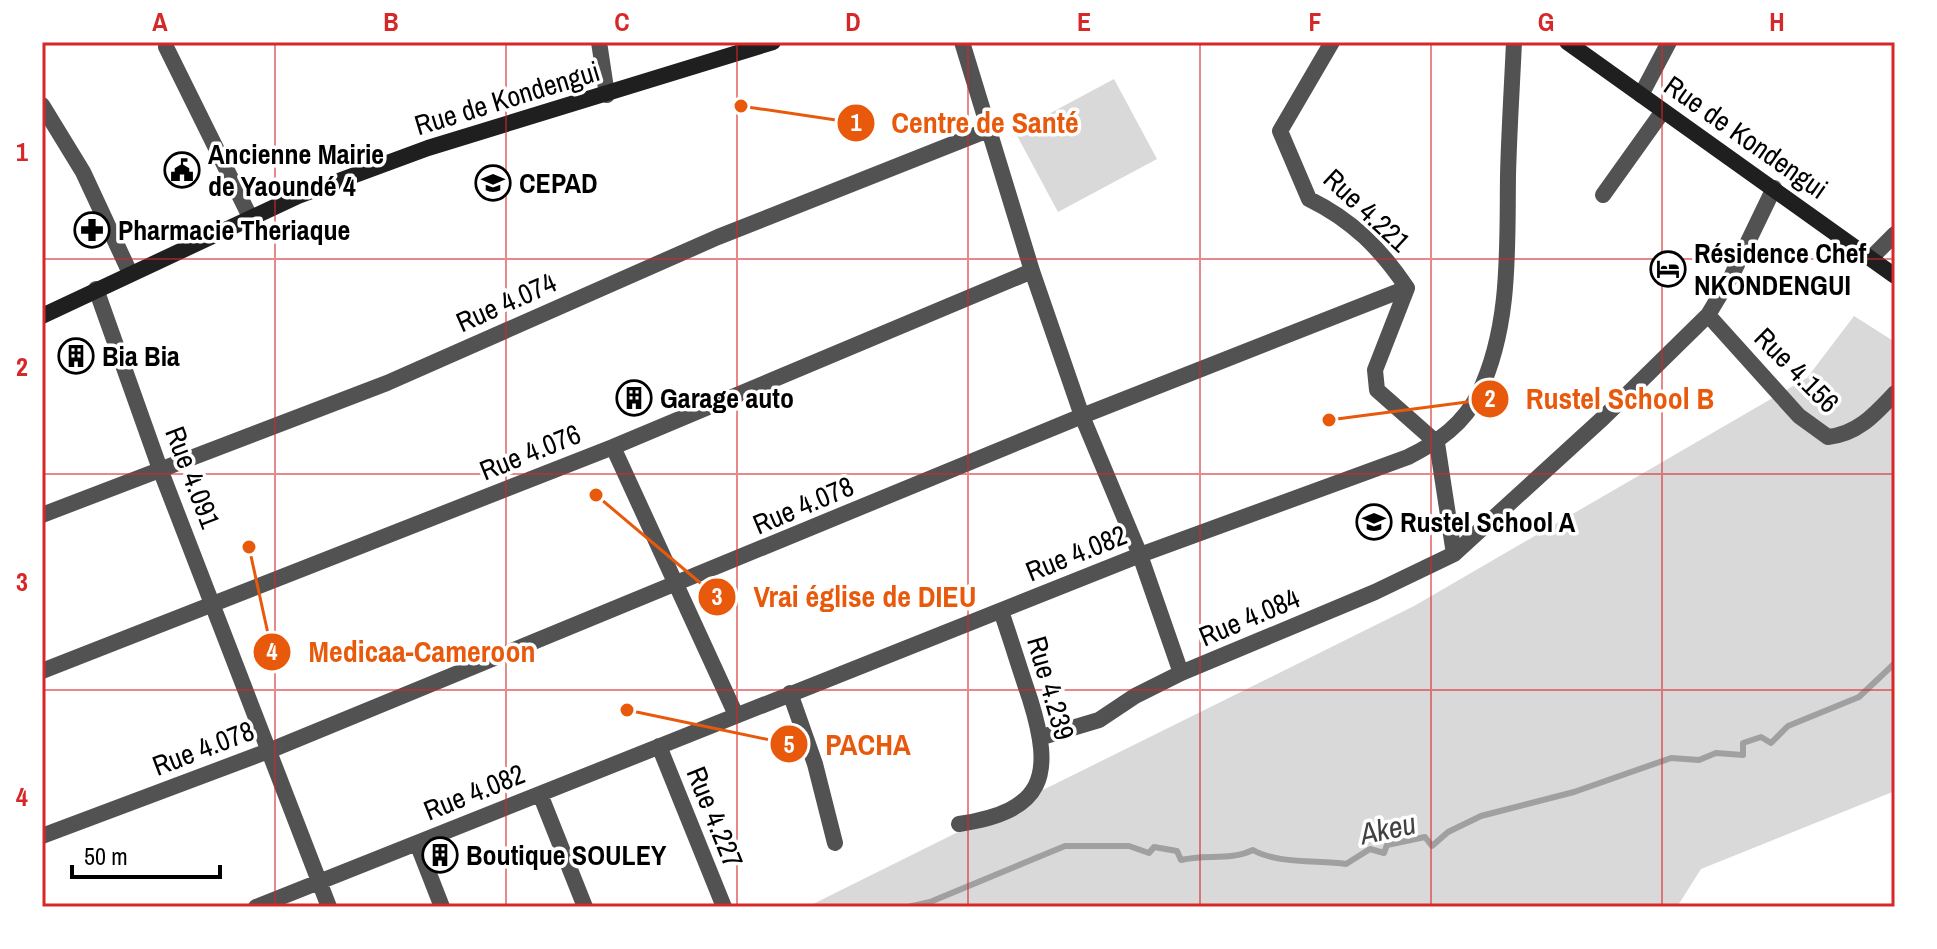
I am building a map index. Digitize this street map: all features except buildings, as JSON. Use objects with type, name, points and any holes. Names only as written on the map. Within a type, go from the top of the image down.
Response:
[{"type":"main road","name":"Rue de Kondengui","points":[[42,316],[250,217],[428,148],[607,95],[725,50],[773,42]]},
{"type":"main road","name":"Rue de Kondengui","points":[[1567,42],[1895,276]]},
{"type":"street","points":[[599,42],[607,95]]},
{"type":"street","name":"Rue 4.084","points":[[962,42],[1032,271],[1082,416],[1140,555],[1181,673],[1375,592],[1454,554],[1603,418],[1708,315],[1732,275],[1774,188]]},
{"type":"street","name":"Rue 4.221","points":[[1332,42],[1280,131],[1309,199],[1339,213],[1384,253],[1407,288]]},
{"type":"street","name":"Rue 4.082","points":[[256,907],[1140,555],[1408,457],[1437,443],[1460,421],[1478,395],[1497,347],[1504,304],[1514,42]]},
{"type":"street","points":[[1641,95],[1669,42]]},
{"type":"street","points":[[166,47],[250,217]]},
{"type":"street","points":[[42,105],[83,172],[130,273]]},
{"type":"street","points":[[1603,195],[1663,111]]},
{"type":"street","name":"Rue 4.074","points":[[42,515],[387,383],[718,237],[988,130]]},
{"type":"street","points":[[1871,258],[1895,234]]},
{"type":"street","name":"Rue 4.076","points":[[42,671],[215,606],[613,447],[1032,271]]},
{"type":"street","points":[[1407,288],[1375,370],[1377,390],[1437,443],[1454,554]]},
{"type":"street","name":"Rue 4.078","points":[[42,836],[271,750],[677,586],[1082,416],[1407,288]]},
{"type":"street","name":"Rue 4.091","points":[[96,289],[160,469],[271,750],[329,907]]},
{"type":"street","name":"Rue 4.156","points":[[1708,315],[1799,416],[1828,437],[1857,428],[1895,393]]},
{"type":"street","points":[[613,447],[736,715]]},
{"type":"street","name":"Rue 4.239","points":[[959,824],[1008,813],[1030,795],[1040,778],[1044,760],[1042,737],[1001,611]]},
{"type":"street","points":[[1042,737],[1099,720],[1135,696],[1181,673]]},
{"type":"street","points":[[790,693],[815,764],[835,843]]},
{"type":"street","name":"Rue 4.227","points":[[659,746],[724,907]]},
{"type":"street","points":[[540,794],[585,907]]},
{"type":"street","points":[[417,843],[442,907]]},
{"type":"shaded area","points":[[1114,79],[1157,159],[1058,212],[1015,132]]},
{"type":"shaded area","points":[[1854,316],[1895,342],[1895,791],[1701,869],[1677,907],[807,907],[1414,606],[1807,378]]},
{"type":"waterway","name":"Akeu","points":[[908,907],[930,902],[1065,846],[1129,846],[1149,853],[1154,847],[1177,851],[1181,860],[1236,855],[1253,850],[1285,860],[1346,864],[1370,849],[1384,853],[1387,845],[1425,837],[1432,846],[1448,832],[1481,816],[1574,792],[1671,758],[1699,760],[1716,753],[1743,755],[1743,743],[1761,737],[1771,743],[1788,726],[1859,697],[1895,663]]},
{"type":"place","name":"Centre de Santé","points":[[741,106]]},
{"type":"place","name":"Ancienne Mairie de Yaoundé 4","points":[[182,170]]},
{"type":"place","name":"CEPAD","points":[[493,183]]},
{"type":"place","name":"Pharmacie Theriaque","points":[[92,230]]},
{"type":"place","name":"Résidence Chef NKONDENGUI","points":[[1668,269]]},
{"type":"place","name":"Bia Bia","points":[[76,356]]},
{"type":"place","name":"Garage auto","points":[[634,398]]},
{"type":"place","name":"Rustel School B","points":[[1329,420]]},
{"type":"place","name":"Vrai église de DIEU","points":[[596,495]]},
{"type":"place","name":"Rustel School A","points":[[1374,522]]},
{"type":"place","name":"Medicaa-Cameroon","points":[[249,547]]},
{"type":"place","name":"PACHA","points":[[627,710]]},
{"type":"place","name":"Boutique SOULEY","points":[[440,855]]}]
